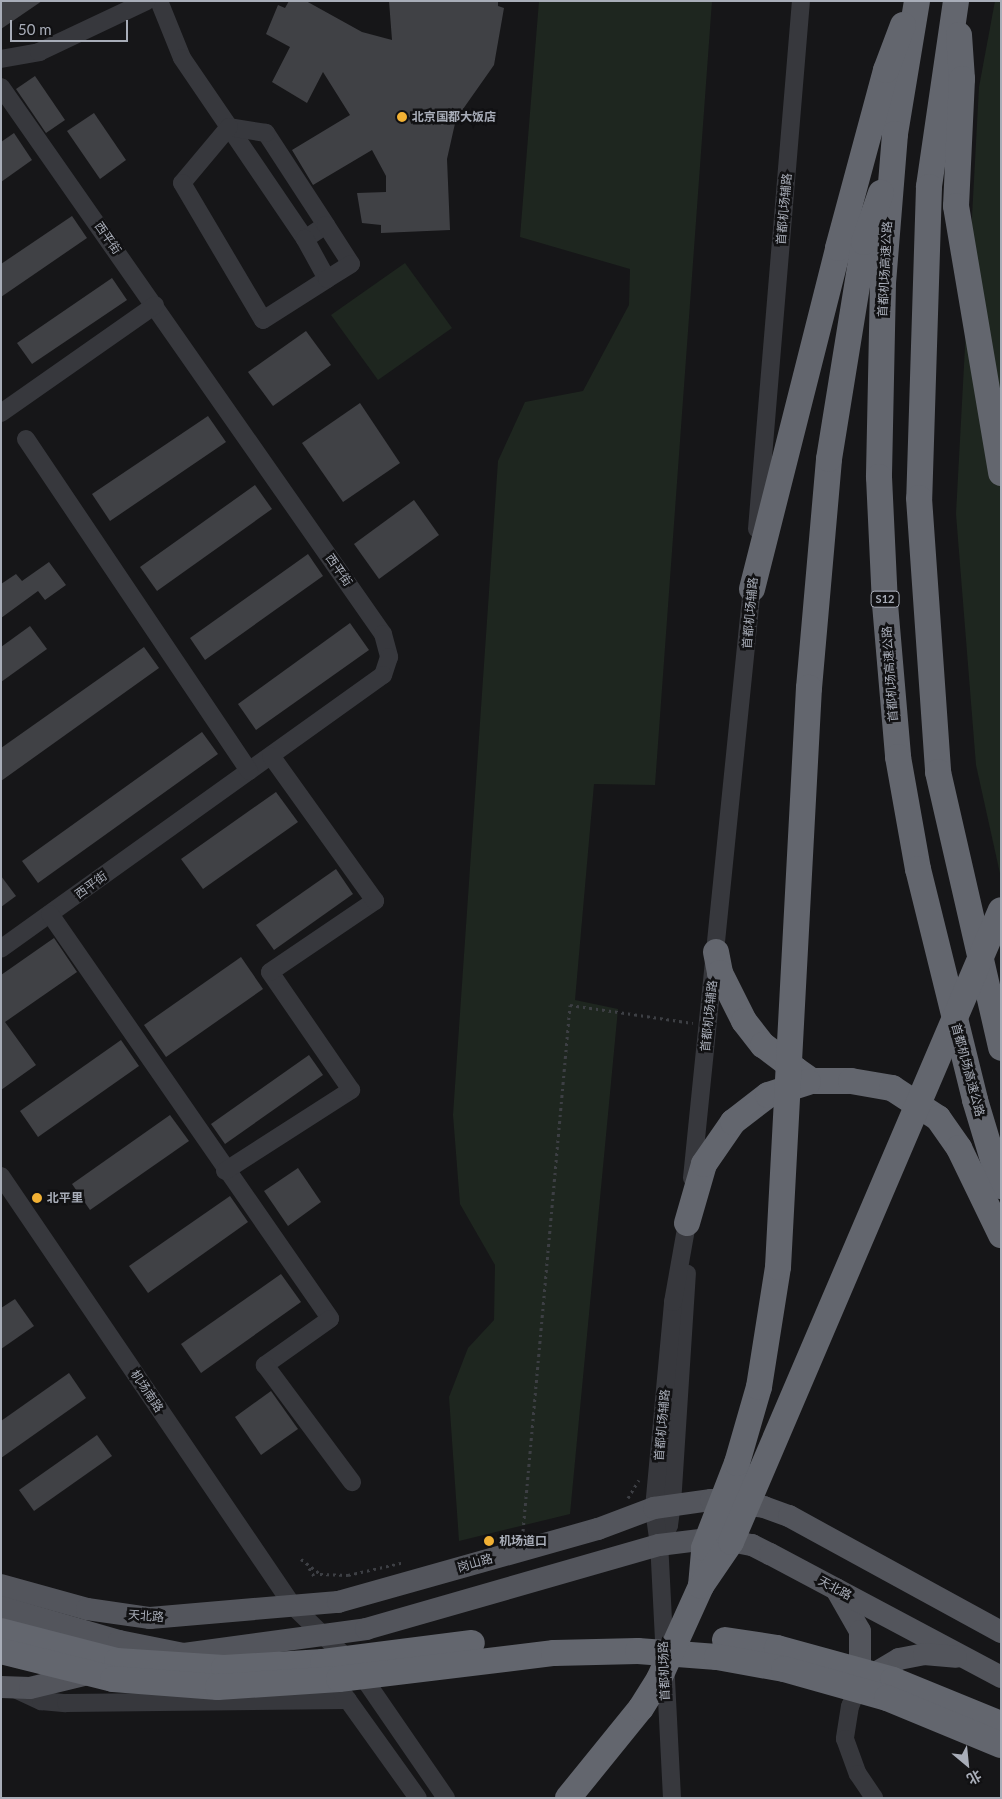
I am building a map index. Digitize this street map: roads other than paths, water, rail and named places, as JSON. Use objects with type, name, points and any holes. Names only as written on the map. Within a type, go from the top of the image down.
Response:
[{"type":"highway","points":[[752,589],[872,119],[890,56],[912,1]]},
{"type":"highway","name":"首都机场高速公路","points":[[917,1],[895,134],[883,282],[879,459],[895,727],[930,921],[1001,1186]]},
{"type":"highway","points":[[956,1],[962,79],[956,206],[1001,473]]},
{"type":"highway","points":[[956,1],[929,187],[919,498],[938,772],[1001,1048]]},
{"type":"highway","points":[[701,1586],[704,1548],[737,1463],[759,1387],[774,1305],[809,688],[829,459],[864,242],[895,134]]},
{"type":"highway","points":[[568,1798],[641,1708],[671,1655],[701,1586],[738,1528],[1001,910]]},
{"type":"highway","points":[[716,952],[725,986],[754,1034],[812,1081]]},
{"type":"highway","points":[[687,1223],[704,1164],[733,1122],[768,1095],[812,1081],[878,1085],[923,1106],[959,1148],[1001,1235]]},
{"type":"highway","points":[[1,1631],[117,1661],[224,1668],[323,1662],[554,1636],[667,1636],[726,1640],[777,1648],[893,1680],[1001,1724]]},
{"type":"highway","points":[[1,1651],[113,1679],[218,1687],[339,1679],[554,1653],[638,1651],[717,1657],[784,1669],[887,1698],[1001,1745]]},
{"type":"main road","points":[[663,1506],[739,1502],[789,1516],[1001,1632]]},
{"type":"main road","name":"岗山路","points":[[293,1606],[344,1601],[598,1529],[663,1506]]},
{"type":"main road","name":"天北路","points":[[660,1545],[696,1538],[743,1543],[836,1588],[1001,1677]]},
{"type":"main road","points":[[8,1688],[59,1683],[148,1655],[184,1654],[366,1629],[660,1545]]},
{"type":"main road","name":"天北路","points":[[1,1585],[87,1609],[150,1618],[293,1606]]},
{"type":"main road","points":[[836,1588],[860,1631],[860,1683]]},
{"type":"main road","points":[[1,1607],[119,1641],[184,1654]]},
{"type":"main road","points":[[860,1683],[874,1670],[899,1659],[924,1654],[945,1654],[974,1662]]},
{"type":"street","points":[[1,59],[39,52],[147,1]]},
{"type":"street","points":[[159,1],[182,58],[305,239],[327,279]]},
{"type":"street","name":"首都机场辅路","points":[[663,1506],[686,1303],[687,1223],[752,589],[801,1]]},
{"type":"street","name":"西平街","points":[[1,87],[384,634],[389,658],[383,675],[1,948]]},
{"type":"street","points":[[228,127],[266,133],[351,264],[263,320],[182,183],[228,127]]},
{"type":"street","points":[[305,239],[326,225]]},
{"type":"street","points":[[1,414],[155,305]]},
{"type":"street","points":[[26,439],[250,771]]},
{"type":"street","points":[[225,1171],[351,1090],[270,972],[375,902],[271,756]]},
{"type":"street","points":[[50,914],[225,1171],[330,1318],[265,1364],[352,1482]]},
{"type":"street","name":"机场南路","points":[[1,1176],[293,1606]]},
{"type":"street","name":"首都机场路","points":[[663,1506],[669,1525],[660,1545],[672,1798]]},
{"type":"street","points":[[293,1606],[356,1667],[446,1798]]},
{"type":"street","points":[[293,1606],[300,1638],[348,1700],[418,1798]]},
{"type":"street","points":[[860,1683],[850,1706],[845,1739],[858,1774],[876,1796]]},
{"type":"street","points":[[8,1688],[41,1701],[66,1703],[348,1700]]},
{"type":"place","name":"北京国都大饭店","points":[[402,117]]},
{"type":"place","name":"北平里","points":[[37,1198]]},
{"type":"place","name":"机场道口","points":[[489,1541]]}]
